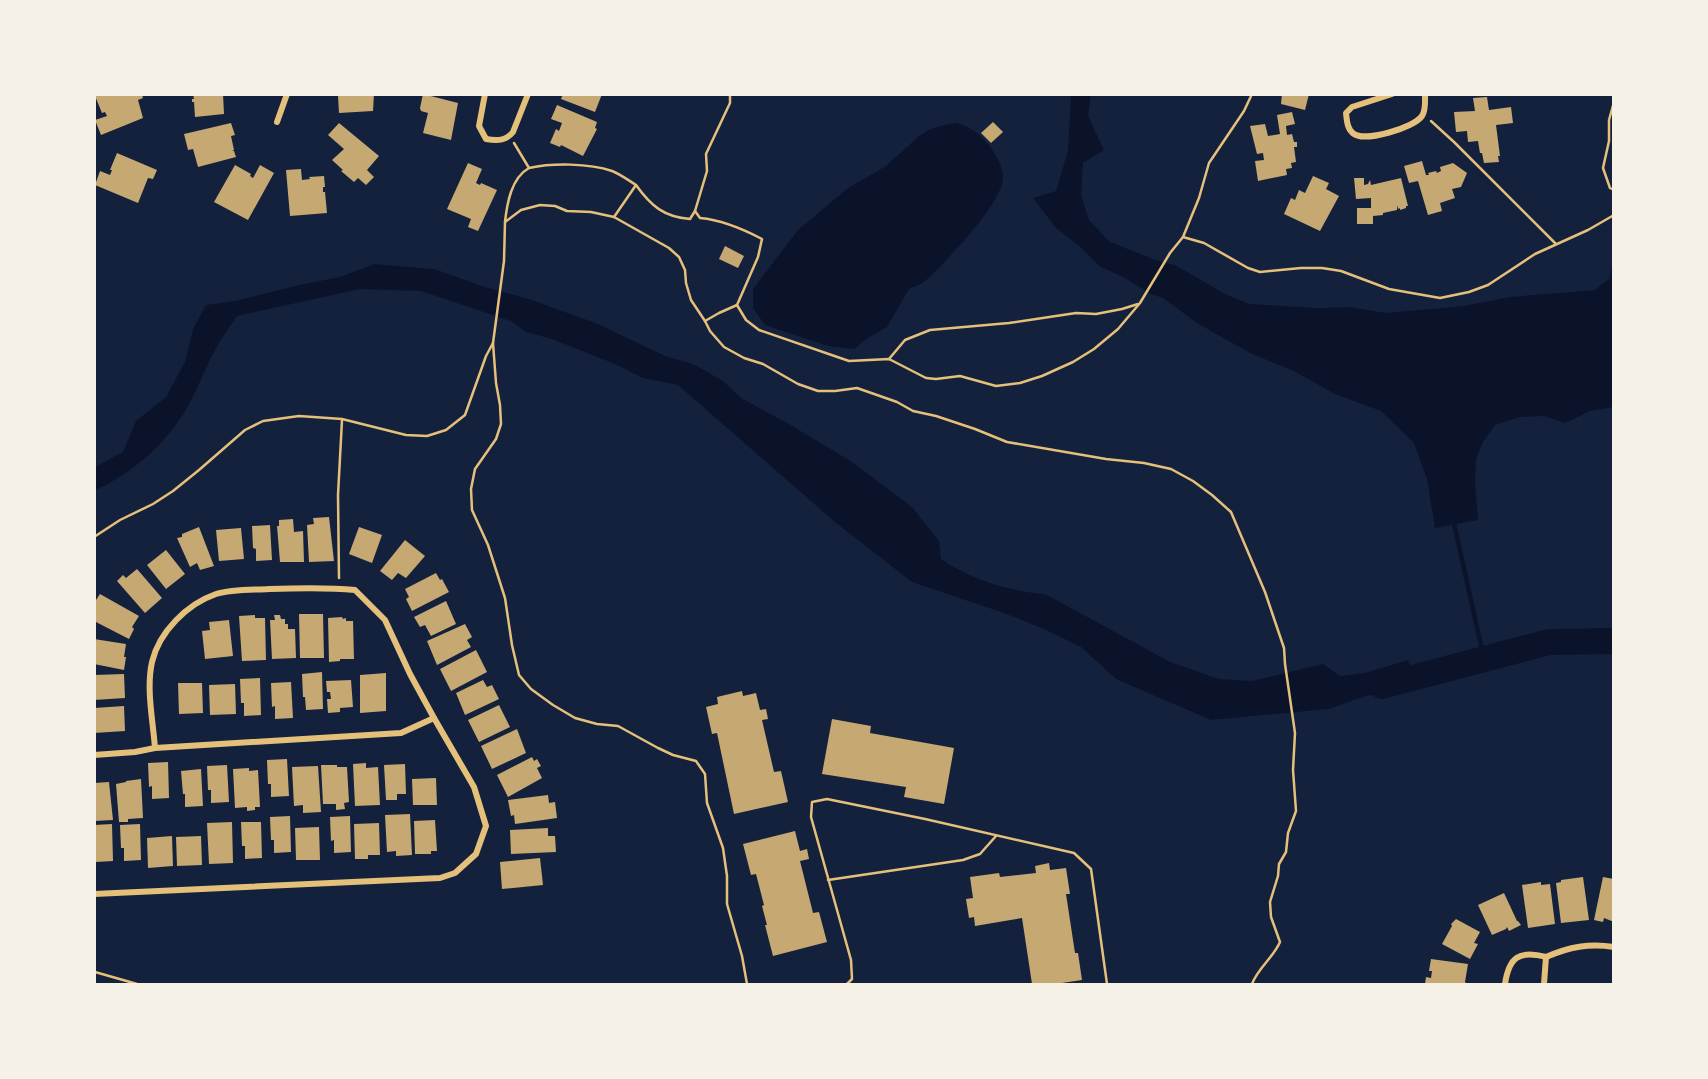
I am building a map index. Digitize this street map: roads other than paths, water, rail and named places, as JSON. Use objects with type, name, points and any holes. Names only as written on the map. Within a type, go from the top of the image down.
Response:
[{"type":"street","points":[[277,122],[287,94]]},
{"type":"street","points":[[485,94],[479,126],[486,139],[497,141],[513,132],[528,94]]},
{"type":"street","points":[[1392,94],[1352,107],[1346,113],[1348,129],[1356,136],[1363,137],[1397,130],[1416,122],[1424,114],[1425,94]]},
{"type":"street","points":[[94,894],[440,878],[455,873],[476,854],[486,826],[474,787],[410,674],[385,620],[355,590],[339,588],[219,593],[208,597],[185,613],[159,641],[152,664],[150,688],[155,748]]},
{"type":"street","points":[[94,755],[155,748],[401,733],[434,718]]},
{"type":"street","points":[[1506,985],[1508,968],[1520,955],[1531,953],[1546,957],[1565,949],[1592,944],[1614,947]]},
{"type":"street","points":[[1544,985],[1546,957]]},
{"type":"lane","points":[[848,985],[852,979],[851,960],[811,817],[812,802],[827,799],[1074,853],[1091,869],[1107,985]]},
{"type":"lane","points":[[828,880],[963,860],[980,854],[996,835]]},
{"type":"water","points":[[1071,95],[1091,95],[1088,116],[1104,150],[1083,163],[1081,195],[1089,220],[1110,242],[1177,266],[1225,294],[1249,304],[1349,307],[1386,313],[1464,306],[1510,297],[1595,290],[1609,279],[1613,261],[1613,407],[1590,411],[1565,423],[1544,416],[1520,417],[1495,425],[1483,442],[1476,459],[1478,520],[1435,528],[1427,479],[1414,443],[1381,411],[1335,394],[1294,371],[1250,353],[1197,323],[1163,298],[1099,266],[1056,228],[1033,198],[1056,191],[1068,151]]},
{"type":"water","points":[[957,123],[976,132],[993,151],[1003,174],[1000,189],[984,216],[961,244],[930,277],[909,289],[887,327],[855,349],[828,346],[765,325],[753,308],[753,289],[798,230],[848,188],[886,166],[928,130]]},
{"type":"water","points":[[374,264],[434,269],[598,324],[665,356],[693,364],[723,381],[741,398],[852,462],[912,507],[939,541],[941,559],[965,573],[991,583],[1045,594],[1170,662],[1219,679],[1252,681],[1323,664],[1340,676],[1365,673],[1408,660],[1419,687],[1366,696],[1329,709],[1211,720],[1116,679],[1081,647],[1044,629],[912,582],[835,522],[678,385],[643,378],[552,339],[526,332],[511,321],[421,291],[360,289],[237,316],[216,348],[187,408],[167,436],[149,455],[128,471],[95,490],[95,467],[123,452],[136,421],[166,397],[185,362],[193,329],[206,305],[340,277]]},
{"type":"waterway","points":[[1453,519],[1484,659]]},
{"type":"waterway","points":[[1382,686],[1549,642],[1614,641]]}]
